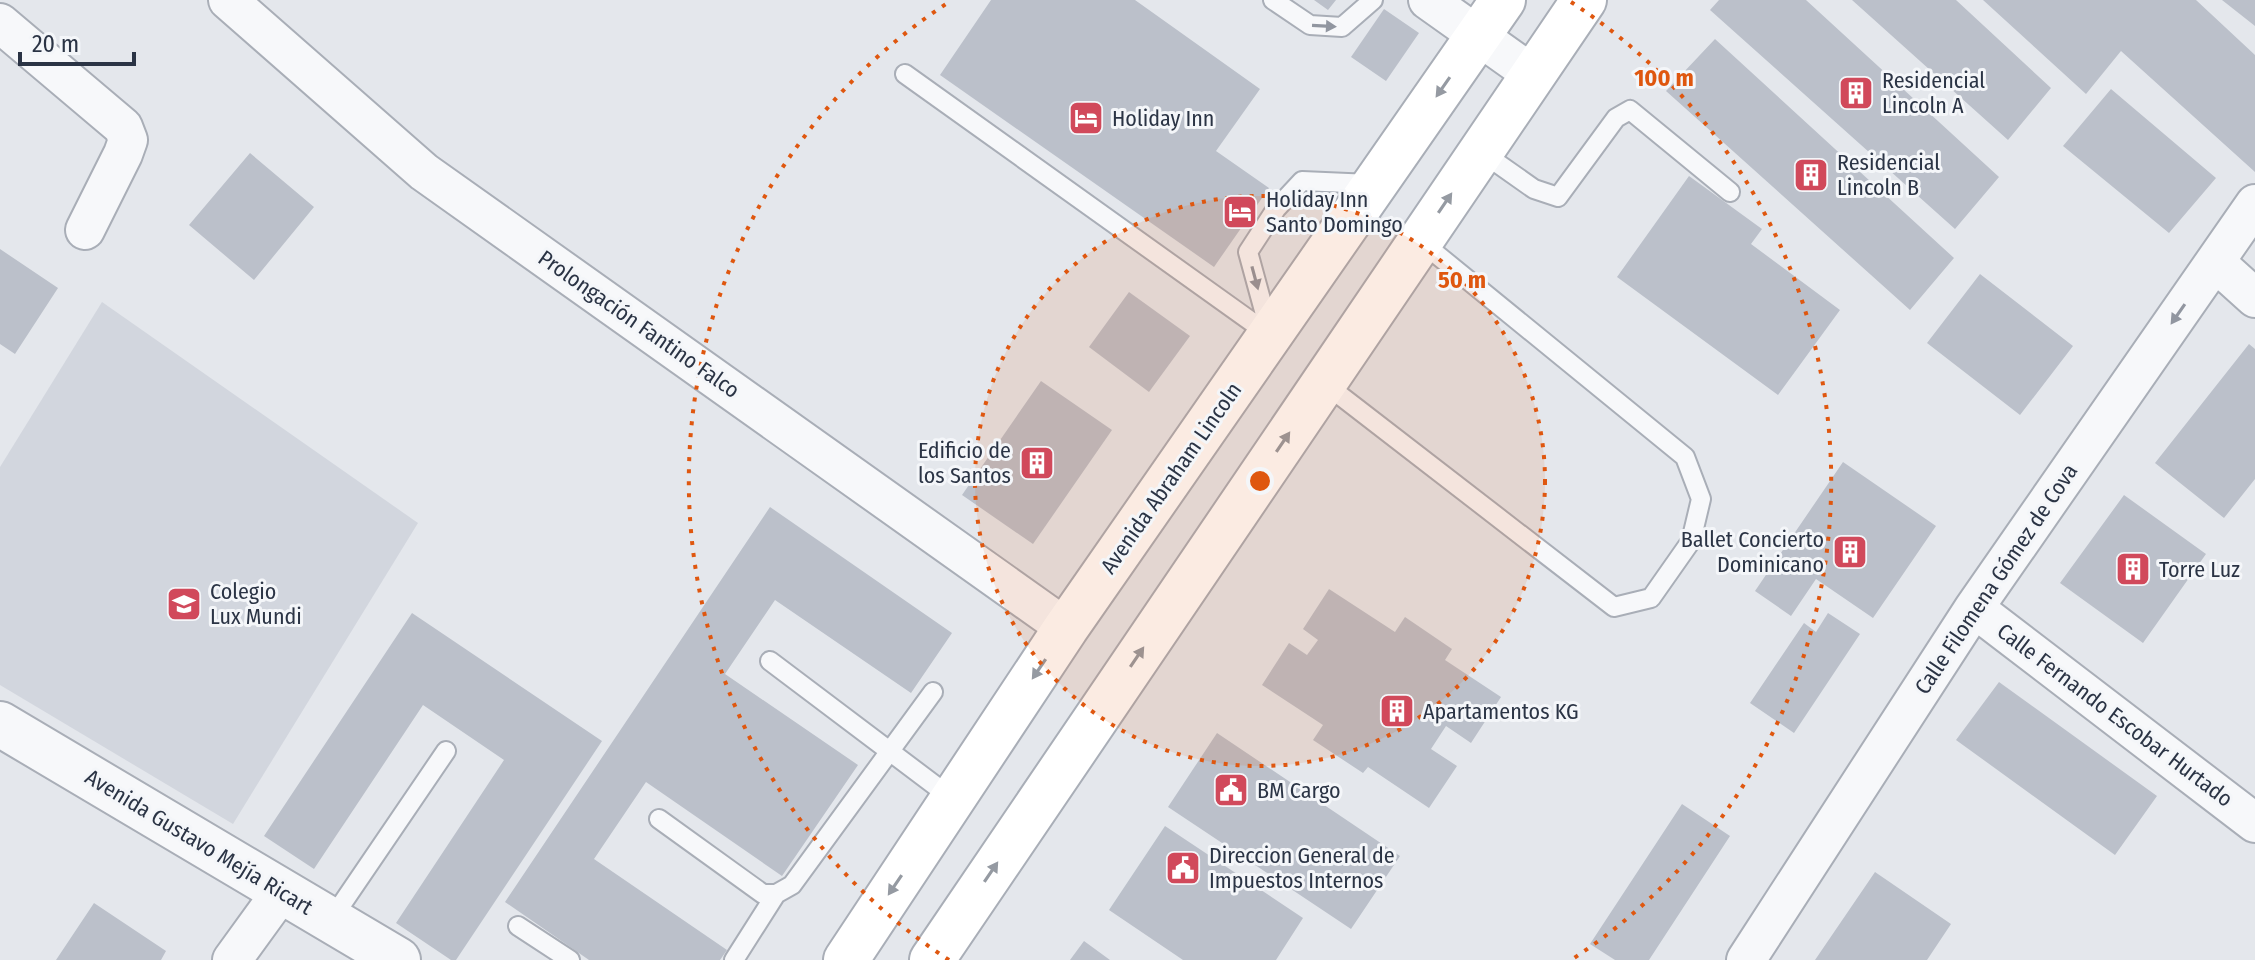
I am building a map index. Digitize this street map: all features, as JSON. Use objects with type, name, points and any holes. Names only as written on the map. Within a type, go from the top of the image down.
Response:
[{"type":"main road","points":[[932,960],[1584,0]]},
{"type":"main road","name":"Avenida Abraham Lincoln","points":[[846,960],[1066,628],[1491,17]]},
{"type":"street","name":"Prolongación Fantino Falco","points":[[228,0],[424,172],[1066,628]]},
{"type":"street","points":[[1428,0],[1491,17],[1532,74]]},
{"type":"street","points":[[0,23],[123,127],[128,140],[123,154],[85,230]]},
{"type":"street","name":"Calle Filomena Gómez de Cova","points":[[1746,960],[1974,608],[2255,204]]},
{"type":"street","points":[[2215,262],[2255,298]]},
{"type":"street","name":"Calle Fernando Escobar Hurtado","points":[[1974,608],[2255,823]]},
{"type":"street","name":"Avenida Gustavo Mejía Ricart","points":[[0,724],[398,960]]},
{"type":"street","points":[[232,960],[282,891]]},
{"type":"lane","points":[[1273,0],[1310,25],[1342,27],[1373,0]]},
{"type":"lane","points":[[905,74],[1270,335]]},
{"type":"lane","points":[[1480,151],[1534,189],[1558,197],[1616,118],[1630,110],[1730,192]]},
{"type":"lane","points":[[1270,335],[1248,252],[1276,209],[1302,181],[1375,184]]},
{"type":"lane","points":[[1323,383],[1614,607],[1651,598],[1691,541],[1701,499],[1685,457],[1419,240]]},
{"type":"lane","points":[[770,661],[953,799]]},
{"type":"lane","points":[[734,960],[776,894],[792,885],[892,753],[933,692]]},
{"type":"lane","points":[[331,920],[446,751]]},
{"type":"lane","points":[[659,819],[763,894],[776,894]]},
{"type":"lane","points":[[518,926],[570,960]]},
{"type":"shaded area","name":"Colegio Lux Mundi","points":[[102,302],[418,523],[233,824],[0,685],[0,467]]},
{"type":"building","name":"Holiday Inn","points":[[991,0],[1135,0],[1260,89],[1216,151],[1269,188],[1214,267],[940,75]]},
{"type":"building","points":[[1314,0],[1336,0],[1328,10]]},
{"type":"building","name":"Residencial Lincoln A","points":[[1719,0],[1806,0],[1999,177],[1955,229],[1710,10]]},
{"type":"building","name":"Residencial Lincoln A","points":[[1852,0],[1956,0],[2051,88],[2008,140]]},
{"type":"building","points":[[1983,0],[2196,0],[2255,55],[2255,172],[2121,51],[2086,94]]},
{"type":"building","points":[[2222,0],[2255,0],[2255,26]]},
{"type":"building","points":[[1384,9],[1419,33],[1386,81],[1351,57]]},
{"type":"building","name":"Residencial Lincoln B","points":[[1715,39],[1954,258],[1910,310],[1666,91]]},
{"type":"building","points":[[2111,89],[2216,178],[2169,233],[2063,146]]},
{"type":"building","points":[[250,153],[314,207],[254,280],[189,225]]},
{"type":"building","points":[[1689,176],[1762,229],[1751,244],[1840,310],[1778,395],[1617,277]]},
{"type":"building","points":[[0,249],[58,288],[15,354],[0,344]]},
{"type":"building","points":[[1980,274],[2073,346],[2020,415],[1927,343]]},
{"type":"building","points":[[1129,292],[1190,336],[1149,392],[1089,347]]},
{"type":"building","points":[[2249,344],[2255,349],[2255,479],[2224,518],[2155,463]]},
{"type":"building","name":"Edificio de los Santos","points":[[1041,381],[1112,430],[1033,544],[962,495]]},
{"type":"building","name":"Ballet Concierto Dominicano","points":[[1843,462],[1936,526],[1873,618],[1816,579],[1791,616],[1755,591]]},
{"type":"building","name":"Torre Luz","points":[[2124,495],[2206,554],[2143,643],[2060,583]]},
{"type":"building","points":[[770,507],[952,633],[911,693],[775,600],[725,674],[858,765],[782,876],[646,782],[594,859],[727,950],[720,960],[589,960],[505,902]]},
{"type":"building","name":"Apartamentos KG","points":[[1329,589],[1395,632],[1405,617],[1452,649],[1445,660],[1501,697],[1471,743],[1446,726],[1431,749],[1457,766],[1429,808],[1368,767],[1363,773],[1313,740],[1323,725],[1262,685],[1289,643],[1307,655],[1318,640],[1303,629]]},
{"type":"building","points":[[412,613],[602,741],[456,960],[451,960],[396,923],[504,760],[423,705],[314,869],[264,836]]},
{"type":"building","points":[[1828,613],[1860,634],[1794,733],[1750,703],[1804,623],[1816,632]]},
{"type":"building","points":[[1999,682],[2157,796],[2115,855],[1956,740]]},
{"type":"building","points":[[1217,733],[1400,856],[1351,929],[1168,807]]},
{"type":"building","points":[[1682,804],[1730,836],[1649,960],[1615,960],[1590,944]]},
{"type":"building","name":"Direccion General de Impuestos Internos","points":[[1165,826],[1303,918],[1276,960],[1183,960],[1109,910]]},
{"type":"building","points":[[1875,872],[1951,924],[1927,960],[1815,960]]},
{"type":"building","points":[[94,903],[166,951],[161,960],[56,960]]},
{"type":"building","points":[[1084,941],[1110,960],[1070,960]]},
{"type":"place","name":"Residencial Lincoln A","points":[[1856,93]]},
{"type":"place","name":"Holiday Inn","points":[[1086,118]]},
{"type":"place","name":"Residencial Lincoln B","points":[[1811,175]]},
{"type":"place","name":"Holiday Inn Santo Domingo","points":[[1240,212]]},
{"type":"place","name":"Edificio de los Santos","points":[[1037,463]]},
{"type":"place","name":"Ballet Concierto Dominicano","points":[[1850,552]]},
{"type":"place","name":"Torre Luz","points":[[2133,569]]},
{"type":"place","name":"Colegio Lux Mundi","points":[[184,604]]},
{"type":"place","name":"Apartamentos KG","points":[[1397,711]]},
{"type":"place","name":"BM Cargo","points":[[1231,790]]},
{"type":"place","name":"Direccion General de Impuestos Internos","points":[[1183,868]]}]
